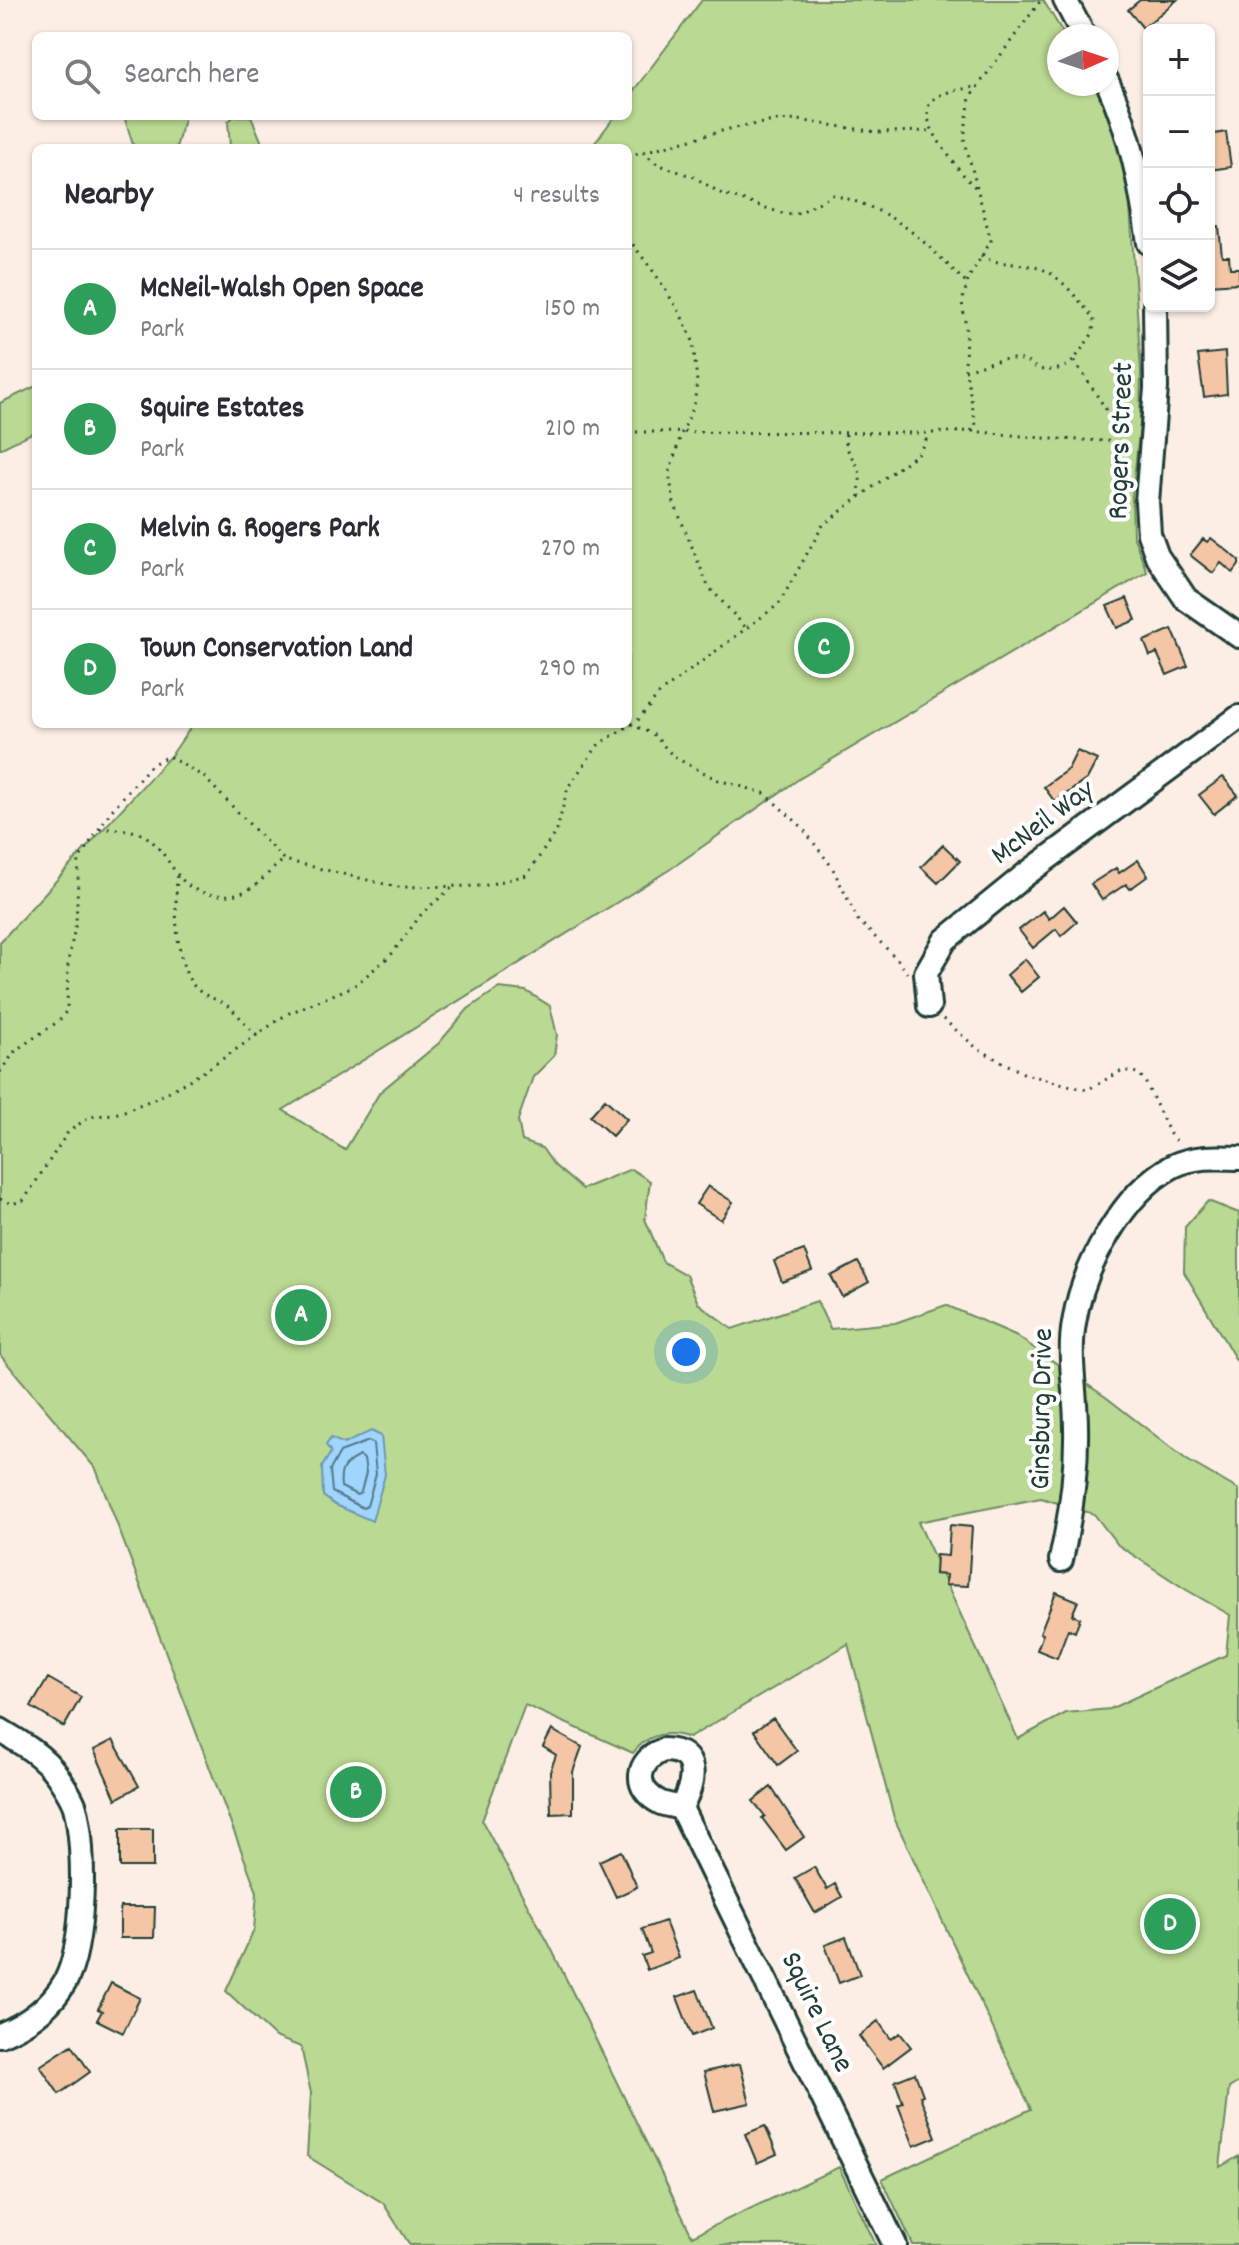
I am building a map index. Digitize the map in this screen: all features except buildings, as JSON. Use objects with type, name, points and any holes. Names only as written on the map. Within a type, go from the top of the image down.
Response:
[{"type":"street","points":[[1065,0],[1078,24]]},
{"type":"street","points":[[1114,96],[1134,154],[1148,240]]},
{"type":"street","name":"Rogers Street","points":[[1155,312],[1156,388],[1147,502],[1149,534],[1157,556],[1186,599],[1239,636]]},
{"type":"street","name":"McNeil Way","points":[[929,1006],[926,973],[945,940],[1025,875],[1239,717]]},
{"type":"street","name":"Ginsburg Drive","points":[[1061,1560],[1076,1474],[1074,1322],[1085,1282],[1103,1241],[1126,1209],[1152,1181],[1172,1166],[1190,1160],[1239,1158]]},
{"type":"street","points":[[0,1730],[24,1744],[56,1773],[75,1806],[81,1916],[77,1949],[65,1982],[48,2005],[26,2025],[0,2035]]},
{"type":"street","name":"Squire Lane","points":[[681,1808],[895,2245]]},
{"type":"path","points":[[971,431],[976,425],[965,370],[966,328],[962,302],[967,283],[991,241],[964,138],[970,97],[1041,0]]},
{"type":"path","points":[[975,188],[961,174],[932,131],[926,115],[934,98],[959,89],[977,87]]},
{"type":"path","points":[[632,155],[729,129],[774,121],[798,120],[876,132],[932,131]]},
{"type":"path","points":[[643,152],[657,164],[694,177],[722,194],[785,214],[799,213],[833,195],[875,207],[915,233],[967,283]]},
{"type":"path","points":[[632,243],[680,313],[693,341],[697,382],[694,406],[669,473],[674,503],[708,586],[747,629]]},
{"type":"path","points":[[965,370],[996,361],[1021,360],[1039,369],[1068,367],[1093,333],[1094,319],[1070,290],[1048,271],[999,260],[989,261],[981,256]]},
{"type":"path","points":[[1074,360],[1111,417]]},
{"type":"path","points":[[632,432],[971,431],[1109,441]]},
{"type":"path","points":[[846,432],[844,443],[858,467],[860,497]]},
{"type":"path","points":[[632,723],[661,692],[779,604],[823,525],[923,448],[926,440],[924,433]]},
{"type":"path","points":[[632,724],[654,735],[674,757],[718,780],[764,793],[801,826],[832,867],[858,920],[898,960],[929,1006],[978,1049],[1025,1074],[1087,1090],[1123,1070],[1137,1073],[1149,1088],[1170,1134],[1190,1160]]},
{"type":"path","points":[[0,1072],[16,1050],[59,1021],[67,1010],[68,962],[76,922],[79,859],[111,811],[151,765],[168,756],[204,777],[284,860],[397,887],[483,886],[527,875],[557,830],[568,787],[599,744],[625,728]]},
{"type":"path","points":[[100,829],[126,830],[147,838],[177,876],[202,893],[229,896],[254,887],[284,860]]},
{"type":"path","points":[[177,876],[175,913],[185,969],[191,983],[200,992],[226,1005],[257,1036]]},
{"type":"path","points":[[0,1199],[12,1204],[24,1200],[68,1132],[89,1117],[119,1113],[159,1097],[205,1071],[287,1014],[354,986],[391,955],[423,912],[454,886]]},
{"type":"green space","points":[[702,0],[1043,0],[1058,24],[1047,24],[1047,96],[1100,96],[1114,130],[1129,191],[1141,371],[1140,425],[1132,496],[1133,535],[1147,572],[799,779],[669,870],[283,1110],[345,1150],[380,1092],[439,1043],[468,1009],[499,988],[526,991],[550,1006],[557,1035],[554,1056],[533,1077],[518,1120],[522,1141],[542,1148],[554,1165],[582,1189],[631,1169],[650,1181],[645,1219],[663,1262],[686,1275],[698,1303],[732,1329],[817,1301],[830,1329],[895,1323],[946,1305],[1015,1335],[1107,1398],[1187,1460],[1239,1490],[1239,2082],[1229,2088],[1220,2167],[1239,2156],[1239,2245],[913,2245],[882,2179],[1031,2109],[894,1818],[848,1644],[689,1738],[673,1734],[658,1735],[633,1753],[525,1705],[482,1821],[550,1946],[692,2236],[839,2167],[876,2245],[410,2245],[383,2203],[307,2156],[311,2093],[301,2047],[275,2037],[226,1991],[254,1930],[257,1892],[96,1469],[0,1355],[0,942],[173,753],[190,728],[632,728],[632,144],[594,144],[612,120],[632,120],[632,93]],"holes":[[[1041,1498],[1094,1514],[1118,1545],[1230,1615],[1226,1655],[1110,1709],[1066,1713],[1018,1739],[918,1522]]]},
{"type":"green space","points":[[125,120],[184,120],[177,144],[133,144]]},
{"type":"green space","points":[[253,120],[262,144],[230,144],[228,122]]},
{"type":"green space","points":[[32,388],[32,433],[0,449],[0,403]]},
{"type":"green space","points":[[1208,1201],[1239,1213],[1239,1365],[1184,1272],[1185,1227]]},
{"type":"water","points":[[371,1431],[381,1436],[385,1475],[372,1521],[335,1505],[323,1496],[322,1467],[331,1452],[326,1445],[331,1438],[344,1444]]},
{"type":"place","name":"Melvin G. Rogers Park","points":[[824,648]]},
{"type":"place","name":"McNeil-Walsh Open Space","points":[[301,1315]]},
{"type":"place","name":"Squire Estates","points":[[356,1792]]},
{"type":"place","name":"Town Conservation Land","points":[[1170,1924]]}]
